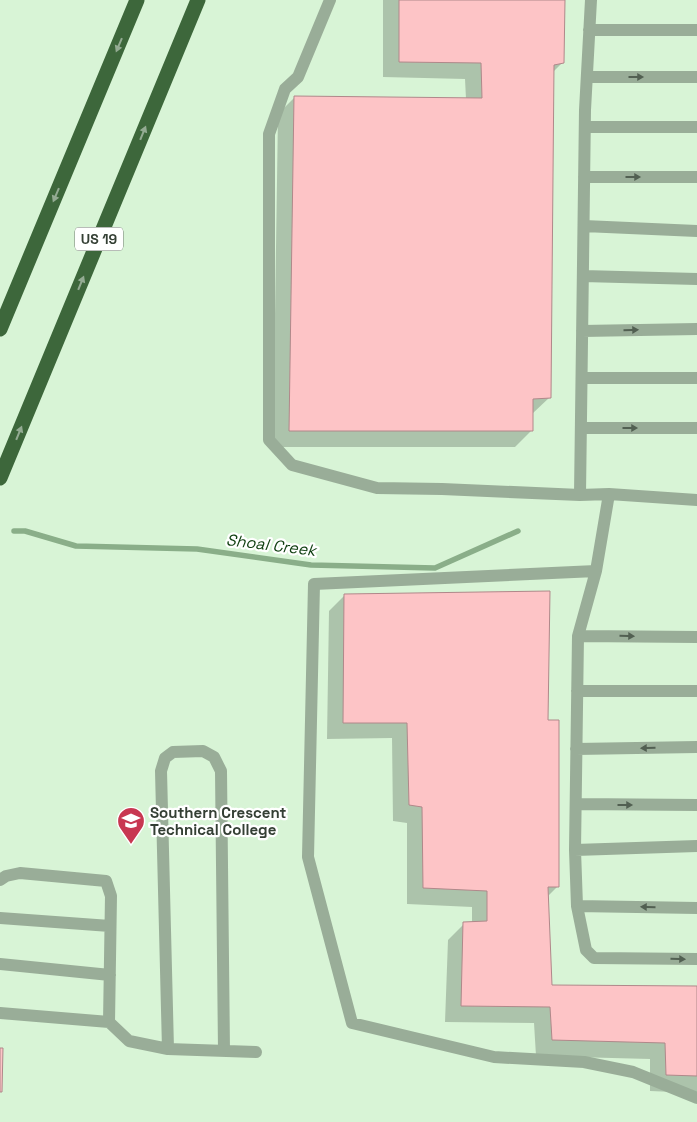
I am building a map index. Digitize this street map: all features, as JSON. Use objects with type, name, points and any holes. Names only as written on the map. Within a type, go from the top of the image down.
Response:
[{"type":"highway","points":[[0,329],[137,0]]},
{"type":"highway","name":"US 19","points":[[0,478],[198,0]]},
{"type":"lane","points":[[330,0],[298,77],[285,89],[269,134],[269,440],[292,465],[377,488],[580,495],[609,494],[697,500]]},
{"type":"lane","points":[[580,495],[585,127],[591,0]]},
{"type":"lane","points":[[589,30],[697,30]]},
{"type":"lane","points":[[587,77],[697,77]]},
{"type":"lane","points":[[585,127],[697,127]]},
{"type":"lane","points":[[584,177],[697,176]]},
{"type":"lane","points":[[584,226],[697,231]]},
{"type":"lane","points":[[583,276],[697,279]]},
{"type":"lane","points":[[582,331],[697,329]]},
{"type":"lane","points":[[582,378],[697,378]]},
{"type":"lane","points":[[581,428],[697,428]]},
{"type":"lane","points":[[609,494],[596,571],[578,636],[575,850],[577,906],[586,950],[594,958],[697,960]]},
{"type":"lane","points":[[596,571],[314,584],[308,857],[352,1023],[494,1057],[584,1062],[633,1072],[697,1098]]},
{"type":"lane","points":[[578,636],[697,637]]},
{"type":"lane","points":[[577,691],[697,691]]},
{"type":"lane","points":[[576,749],[697,747]]},
{"type":"lane","points":[[168,1049],[161,771],[165,758],[173,752],[203,752],[214,757],[221,771],[224,1051]]},
{"type":"lane","points":[[576,804],[697,805]]},
{"type":"lane","points":[[575,850],[697,846]]},
{"type":"lane","points":[[0,880],[6,876],[20,874],[106,880],[111,896],[109,1022]]},
{"type":"lane","points":[[577,906],[697,908]]},
{"type":"lane","points":[[0,918],[110,926]]},
{"type":"lane","points":[[0,964],[110,975]]},
{"type":"lane","points":[[0,1013],[109,1022],[129,1041],[168,1049],[256,1052]]},
{"type":"building","points":[[399,0],[565,0],[564,63],[554,65],[551,398],[533,399],[533,431],[289,431],[294,96],[482,98],[481,63],[399,62]]},
{"type":"building","points":[[550,591],[548,720],[559,720],[559,887],[548,887],[552,985],[697,986],[697,1076],[666,1075],[665,1043],[552,1040],[550,1007],[461,1006],[463,922],[487,921],[487,891],[423,888],[422,807],[409,805],[407,723],[343,723],[344,594]]},
{"type":"building","points":[[0,1048],[3,1048],[2,1092],[0,1092]]},
{"type":"waterway","name":"Shoal Creek","points":[[14,531],[25,531],[76,546],[197,549],[311,565],[435,568],[518,531]]},
{"type":"place","name":"Southern Crescent Technical College","points":[[131,845]]}]
